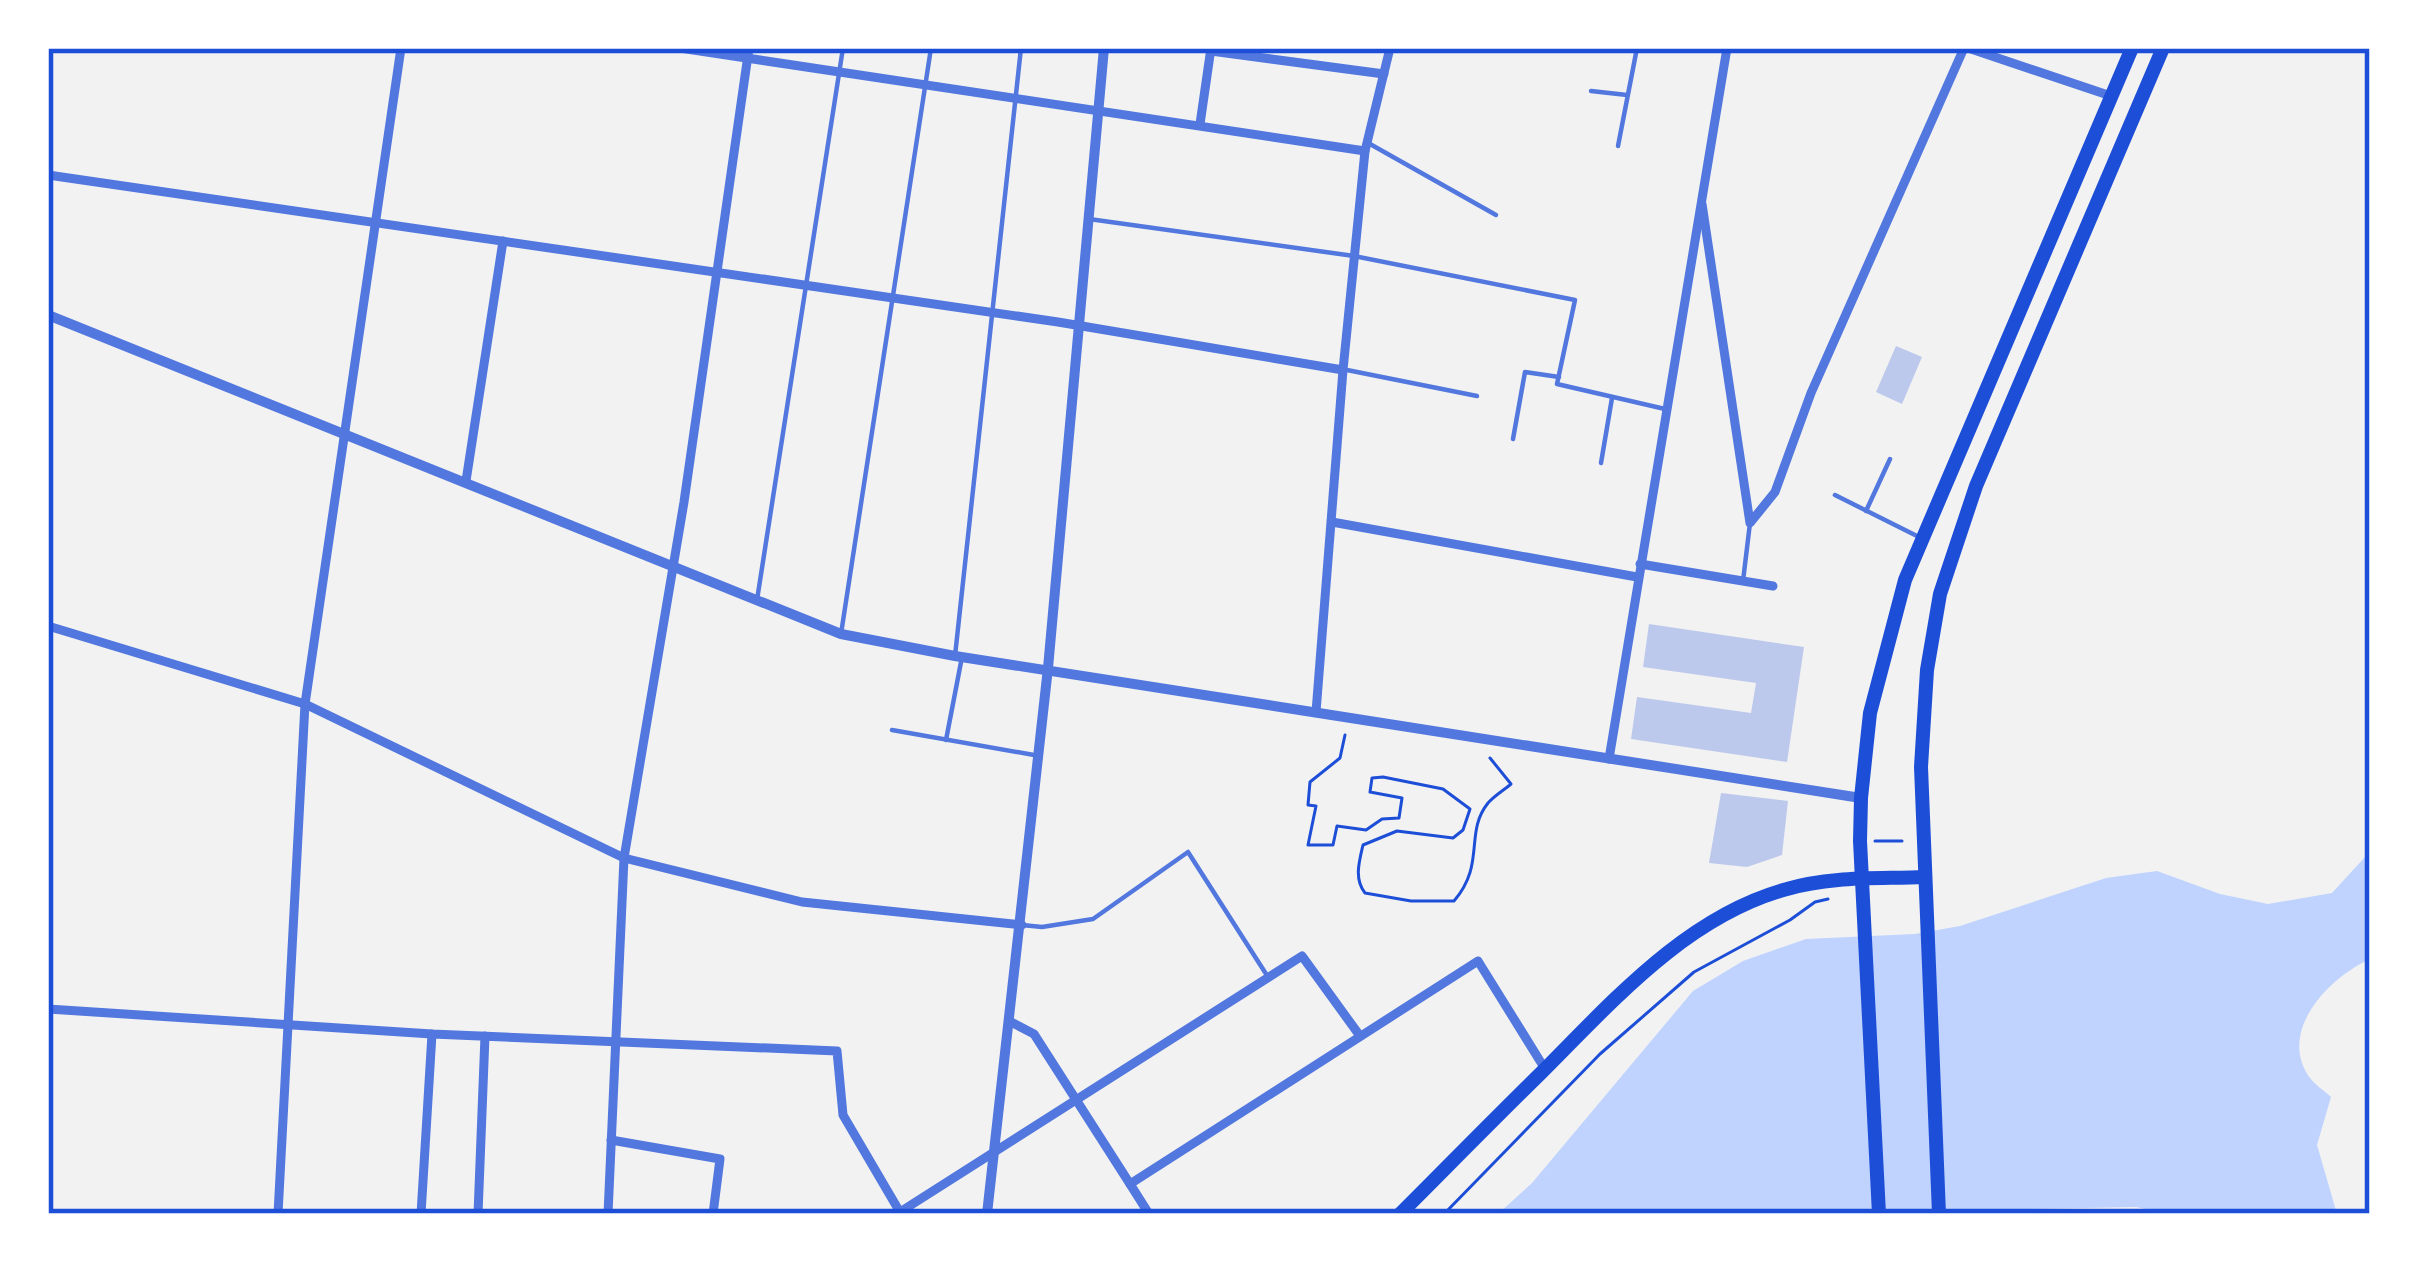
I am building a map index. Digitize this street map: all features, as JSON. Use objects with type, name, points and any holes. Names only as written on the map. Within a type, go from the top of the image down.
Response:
[{"type":"main road","points":[[1879,1214],[1862,879],[1861,798],[1870,713],[1905,580],[2132,48]]},
{"type":"main road","points":[[1939,1214],[1921,767],[1928,670],[1940,594],[1956,539],[2163,48]]},
{"type":"main road","points":[[1400,1214],[1642,974],[1696,930],[1785,889],[1822,881],[1924,878]]},
{"type":"street","points":[[278,1214],[305,704],[401,48]]},
{"type":"street","points":[[680,48],[748,53],[925,84],[1366,147]]},
{"type":"street","points":[[986,1214],[1040,756],[1104,48]]},
{"type":"street","points":[[1316,712],[1342,370],[1366,147],[1390,48]]},
{"type":"street","points":[[1609,760],[1727,48]]},
{"type":"street","points":[[1750,523],[1775,492],[1811,393],[1966,48],[2111,96]]},
{"type":"street","points":[[1201,124],[1211,49],[1384,74]]},
{"type":"street","points":[[608,1214],[625,858],[674,566],[748,53]]},
{"type":"street","points":[[48,175],[1079,325],[1342,370]]},
{"type":"street","points":[[1702,203],[1750,523]]},
{"type":"street","points":[[466,482],[503,241]]},
{"type":"street","points":[[48,315],[841,634],[1861,798]]},
{"type":"street","points":[[1332,522],[1637,577]]},
{"type":"street","points":[[1640,564],[1773,586]]},
{"type":"street","points":[[48,626],[305,704],[625,858],[802,902],[1022,925]]},
{"type":"street","points":[[48,1009],[432,1034],[837,1051],[843,1115],[900,1213],[1302,956],[1360,1036]]},
{"type":"street","points":[[1130,1184],[1478,962],[1545,1069]]},
{"type":"street","points":[[1011,1022],[1034,1034],[1149,1214]]},
{"type":"street","points":[[421,1214],[432,1034]]},
{"type":"street","points":[[478,1214],[485,1036]]},
{"type":"street","points":[[611,1140],[720,1159],[713,1214]]},
{"type":"lane","points":[[757,601],[844,48]]},
{"type":"lane","points":[[841,634],[931,48]]},
{"type":"lane","points":[[946,740],[1021,48]]},
{"type":"lane","points":[[1618,146],[1637,48]]},
{"type":"lane","points":[[1591,91],[1628,96]]},
{"type":"lane","points":[[1366,147],[1496,215]]},
{"type":"lane","points":[[1089,219],[1354,256],[1574,300],[1557,384],[1666,410]]},
{"type":"lane","points":[[1342,370],[1477,396]]},
{"type":"lane","points":[[1513,440],[1525,372],[1559,377]]},
{"type":"lane","points":[[1601,463],[1612,397]]},
{"type":"lane","points":[[1866,511],[1890,459]]},
{"type":"lane","points":[[1835,495],[1923,538]]},
{"type":"lane","points":[[1743,581],[1750,523]]},
{"type":"lane","points":[[892,730],[1040,756]]},
{"type":"lane","points":[[1022,925],[1042,927],[1093,919],[1188,852],[1268,977]]},
{"type":"path","points":[[1345,735],[1340,758],[1310,782],[1307,805],[1316,806],[1308,845],[1333,845],[1337,826],[1366,830],[1382,819],[1399,818],[1402,798],[1370,792],[1372,778],[1443,788],[1470,809],[1463,830],[1453,838],[1397,830],[1363,845],[1358,866],[1359,885],[1365,893],[1411,901],[1454,901],[1467,886],[1476,862],[1473,844],[1479,822],[1487,804],[1511,784],[1491,762],[1488,751]]},
{"type":"path","points":[[1873,841],[1901,841]]},
{"type":"path","points":[[1444,1214],[1600,1054],[1694,972],[1814,902],[1830,899]]},
{"type":"water","points":[[2365,857],[2370,858],[2370,959],[2324,992],[2303,1024],[2299,1042],[2310,1078],[2331,1097],[2317,1145],[2337,1214],[2169,1214],[2136,1207],[2032,1209],[2022,1214],[1498,1214],[1532,1183],[1693,991],[1743,961],[1806,939],[1915,934],[1960,926],[2106,878],[2157,871],[2220,894],[2268,904],[2332,893]]},
{"type":"building","points":[[1896,346],[1922,357],[1902,404],[1876,392]]},
{"type":"building","points":[[1649,624],[1804,647],[1787,762],[1631,739],[1637,697],[1751,713],[1756,683],[1643,667]]},
{"type":"building","points":[[1721,793],[1788,801],[1782,855],[1747,867],[1709,863]]}]
